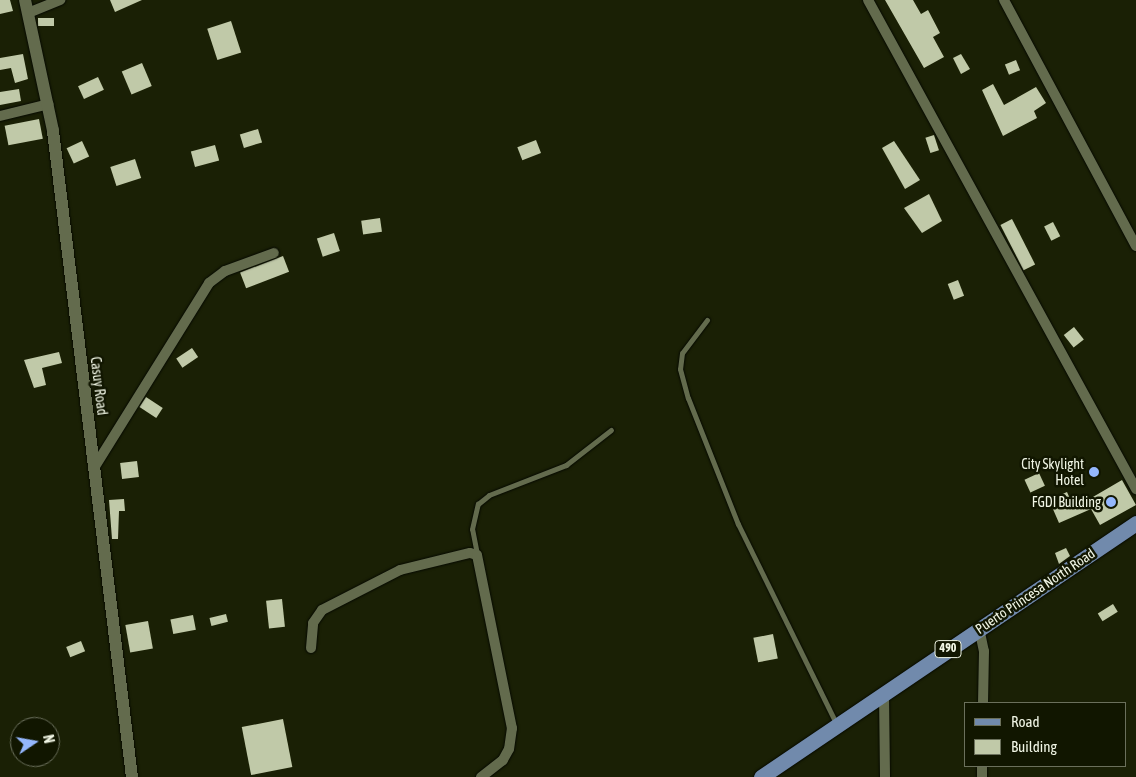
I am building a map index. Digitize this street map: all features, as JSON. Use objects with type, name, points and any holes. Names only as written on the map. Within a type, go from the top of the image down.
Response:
[{"type":"main road","name":"Puerto Princesa North Road","points":[[761,777],[1136,523]]},
{"type":"street","points":[[27,6],[60,0]]},
{"type":"street","points":[[868,0],[1136,489]]},
{"type":"street","points":[[1004,0],[1136,246]]},
{"type":"street","name":"Casuy Road","points":[[27,6],[49,104],[132,777]]},
{"type":"street","points":[[0,116],[49,104]]},
{"type":"street","points":[[94,468],[209,283],[225,271],[274,253]]},
{"type":"street","points":[[311,648],[313,624],[322,610],[400,570],[470,553],[477,555],[512,733],[503,760],[481,777]]},
{"type":"street","points":[[979,628],[984,651],[983,702]]},
{"type":"street","points":[[884,694],[885,777]]},
{"type":"lane","points":[[708,320],[682,353],[680,369],[688,398],[738,524],[837,725]]},
{"type":"lane","points":[[477,555],[472,528],[478,504],[489,495],[566,465],[611,430]]},
{"type":"building","points":[[0,0],[10,0],[13,11],[0,14]]},
{"type":"building","points":[[110,0],[142,0],[115,12]]},
{"type":"building","points":[[885,0],[913,0],[921,14],[928,10],[940,33],[933,37],[944,57],[924,68]]},
{"type":"building","points":[[38,18],[54,18],[54,26],[38,26]]},
{"type":"building","points":[[231,21],[241,52],[217,60],[207,29]]},
{"type":"building","points":[[23,54],[28,79],[15,83],[11,68],[0,70],[0,58]]},
{"type":"building","points":[[961,54],[970,69],[961,74],[953,58]]},
{"type":"building","points":[[1016,60],[1020,70],[1009,75],[1005,64]]},
{"type":"building","points":[[142,63],[152,86],[132,95],[122,72]]},
{"type":"building","points":[[98,77],[104,90],[84,99],[78,86]]},
{"type":"building","points":[[993,84],[1004,105],[1036,87],[1046,103],[1034,111],[1037,118],[1003,136],[982,90]]},
{"type":"building","points":[[19,89],[21,101],[0,105],[0,92]]},
{"type":"building","points":[[39,119],[43,139],[8,145],[5,126]]},
{"type":"building","points":[[258,129],[262,142],[244,148],[240,135]]},
{"type":"building","points":[[934,135],[939,150],[930,153],[925,138]]},
{"type":"building","points":[[536,140],[541,153],[522,160],[517,147]]},
{"type":"building","points":[[82,141],[89,156],[74,164],[67,148]]},
{"type":"building","points":[[894,141],[920,180],[905,189],[882,148]]},
{"type":"building","points":[[215,145],[219,160],[195,167],[191,151]]},
{"type":"building","points":[[135,159],[141,178],[116,186],[110,167]]},
{"type":"building","points":[[929,194],[942,221],[922,233],[904,208]]},
{"type":"building","points":[[380,218],[382,232],[363,235],[361,221]]},
{"type":"building","points":[[1012,219],[1035,264],[1024,270],[1000,225]]},
{"type":"building","points":[[1053,222],[1060,236],[1051,241],[1044,227]]},
{"type":"building","points":[[334,233],[340,251],[323,257],[317,239]]},
{"type":"building","points":[[283,256],[289,272],[246,288],[240,272]]},
{"type":"building","points":[[958,280],[964,296],[954,300],[948,284]]},
{"type":"building","points":[[1074,327],[1084,340],[1074,348],[1064,335]]},
{"type":"building","points":[[192,348],[198,357],[182,368],[176,359]]},
{"type":"building","points":[[59,352],[62,363],[42,368],[46,385],[34,388],[24,360]]},
{"type":"building","points":[[146,397],[163,408],[156,418],[139,407]]},
{"type":"building","points":[[137,461],[139,477],[122,479],[120,463]]},
{"type":"building","points":[[1039,473],[1045,486],[1030,492],[1024,480]]},
{"type":"building","name":"FGDI Building","points":[[1122,480],[1136,505],[1100,525],[1091,509],[1059,523],[1049,500],[1067,492],[1074,508]]},
{"type":"building","points":[[124,499],[125,511],[119,511],[118,539],[112,539],[109,500]]},
{"type":"building","points":[[1066,548],[1070,556],[1059,564],[1055,553]]},
{"type":"building","points":[[282,599],[285,627],[269,629],[266,601]]},
{"type":"building","points":[[1113,604],[1118,612],[1103,621],[1098,614]]},
{"type":"building","points":[[226,614],[228,622],[211,626],[210,618]]},
{"type":"building","points":[[193,615],[196,630],[173,634],[170,619]]},
{"type":"building","points":[[148,621],[153,649],[130,653],[125,625]]},
{"type":"building","points":[[773,634],[778,659],[758,662],[753,638]]},
{"type":"building","points":[[81,641],[85,651],[70,657],[66,647]]},
{"type":"building","points":[[283,719],[292,767],[251,775],[242,727]]},
{"type":"place","name":"City Skylight Hotel","points":[[1094,472]]},
{"type":"place","name":"FGDI Building","points":[[1111,502]]}]
